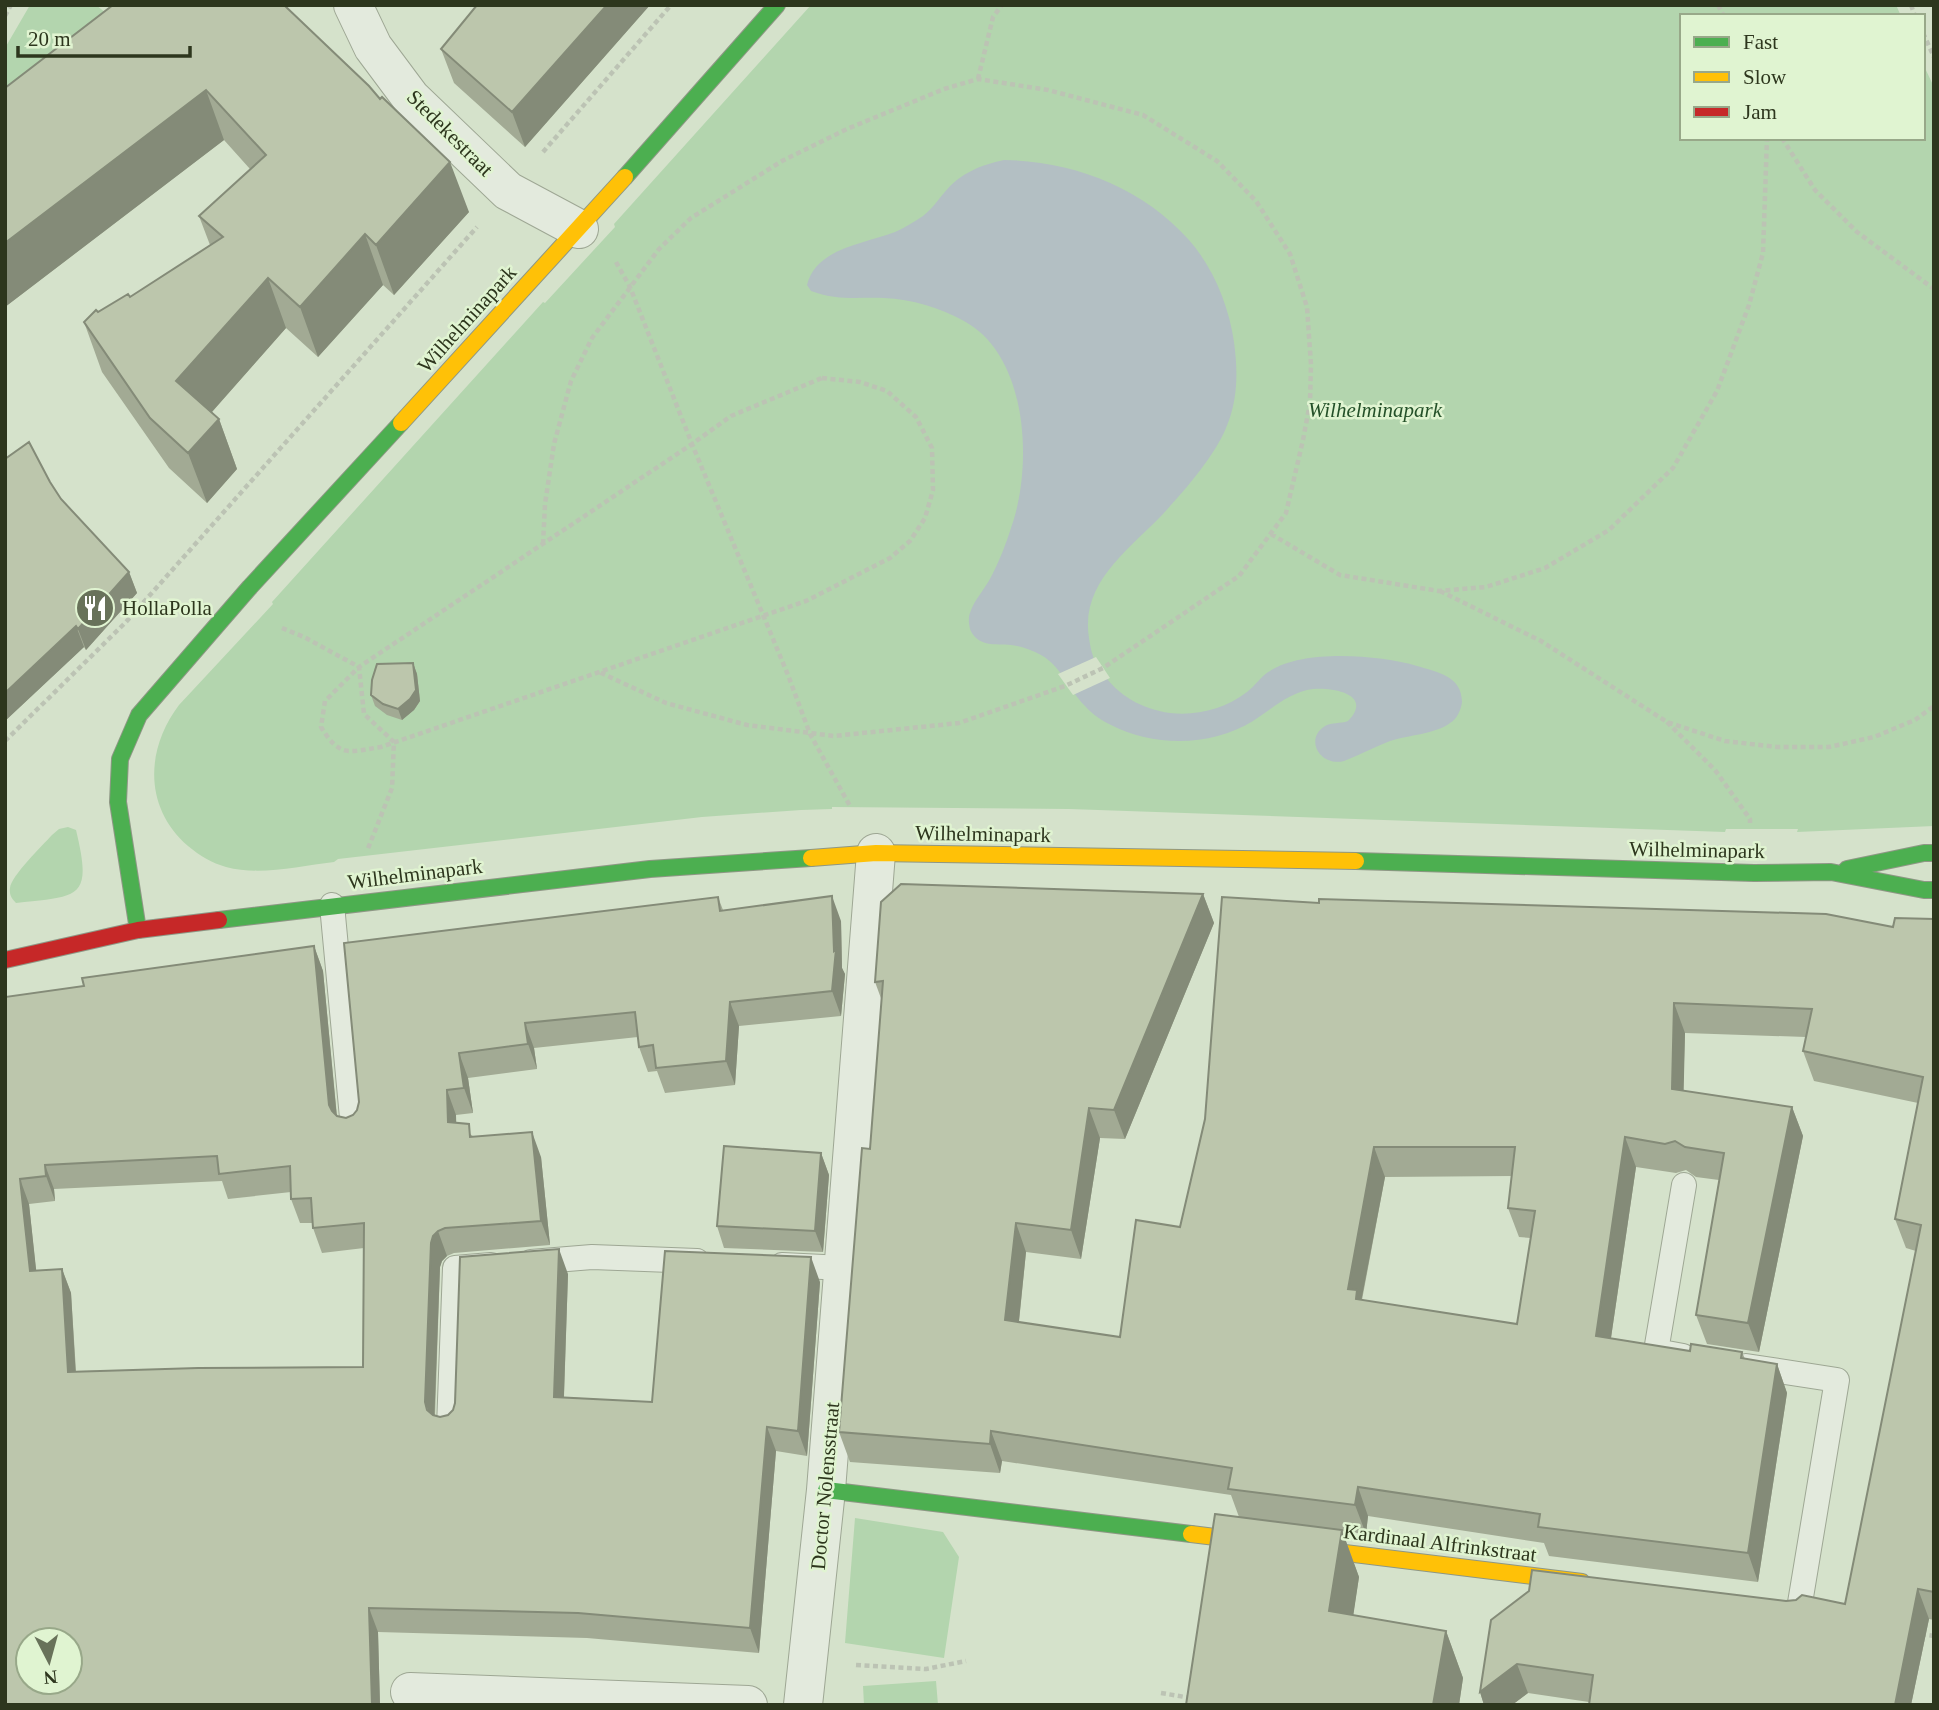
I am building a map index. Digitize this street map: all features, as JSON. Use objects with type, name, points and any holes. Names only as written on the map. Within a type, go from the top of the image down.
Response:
[{"type":"street","name":"Stedekestraat","points":[[353,5],[373,47],[411,98],[509,191],[579,229]]},
{"type":"street","name":"Wilhelminapark","points":[[138,930],[118,802],[120,758],[139,715],[234,606],[579,229],[776,5]]},
{"type":"street","name":"Wilhelminapark","points":[[5,960],[138,930],[332,905],[650,869],[876,853],[1270,859],[1754,873],[1831,872],[1934,853]]},
{"type":"street","name":"Doctor Nolensstraat","points":[[803,1705],[826,1490],[876,853]]},
{"type":"street","name":"Wilhelminapark","points":[[1831,872],[1934,890]]},
{"type":"street","name":"Kardinaal Alfrinkstraat","points":[[826,1490],[1604,1585]]},
{"type":"street","points":[[410,1692],[748,1705]]},
{"type":"lane","points":[[332,905],[354,1128]]},
{"type":"lane","points":[[1684,1185],[1656,1351],[1837,1380],[1792,1608]]},
{"type":"lane","points":[[449,1427],[455,1268],[592,1257],[717,1262]]},
{"type":"lane","points":[[758,1264],[844,1268]]},
{"type":"path","points":[[5,16],[11,5]]},
{"type":"path","points":[[5,741],[125,622],[671,5]]},
{"type":"path","points":[[978,79],[993,17],[1002,5]]},
{"type":"path","points":[[1925,37],[1934,57]]},
{"type":"path","points":[[543,544],[545,504],[554,444],[571,381],[592,338],[659,249],[691,218],[782,161],[846,129],[944,89],[978,79],[1048,90],[1143,115],[1217,160],[1256,201],[1290,254],[1307,307],[1311,365],[1310,403],[1286,513],[1238,576],[1086,677],[959,723],[834,736],[747,725],[666,703],[598,672]]},
{"type":"path","points":[[1271,534],[1339,575],[1439,591],[1486,587],[1545,568],[1609,530],[1673,468],[1717,391],[1749,305],[1763,253],[1767,140]]},
{"type":"path","points":[[1783,140],[1815,190],[1857,232],[1934,289]]},
{"type":"path","points":[[630,286],[810,734],[876,853]]},
{"type":"path","points":[[822,378],[860,382],[887,391],[916,417],[932,448],[933,490],[925,519],[910,541],[890,558],[806,601],[381,747],[347,752],[331,743],[321,727],[325,701],[359,667],[692,444],[731,416],[822,378]]},
{"type":"path","points":[[1439,591],[1541,641],[1667,722],[1715,770],[1750,820],[1754,873]]},
{"type":"path","points":[[234,606],[359,667]]},
{"type":"path","points":[[332,905],[369,848],[392,788],[394,742],[364,714],[359,667]]},
{"type":"path","points":[[1667,722],[1725,741],[1777,747],[1829,747],[1874,737],[1914,720],[1934,706]]},
{"type":"path","points":[[1920,1634],[1934,1636]]},
{"type":"path","points":[[808,1662],[926,1669],[966,1661]]},
{"type":"path","points":[[1161,1693],[1191,1698],[1190,1705]]},
{"type":"green space","points":[[30,5],[96,5],[128,31],[5,123],[5,48]]},
{"type":"green space","name":"Wilhelminapark","points":[[811,5],[1896,5],[1900,14],[1680,14],[1680,140],[1925,140],[1925,68],[1934,87],[1934,826],[1797,832],[1798,829],[1726,829],[1725,832],[1069,809],[832,807],[702,817],[338,859],[334,862],[266,870],[226,867],[197,853],[174,831],[163,814],[154,778],[160,741],[179,705],[543,302],[545,303],[615,227],[614,224]]},
{"type":"green space","points":[[68,827],[76,830],[81,853],[83,870],[76,890],[54,898],[16,903],[10,890],[16,876],[52,835],[59,829]]},
{"type":"green space","points":[[855,1518],[943,1532],[959,1557],[944,1658],[845,1643]]},
{"type":"green space","points":[[936,1681],[938,1705],[864,1705],[863,1686]]},
{"type":"shaded area","points":[[1004,160],[1055,165],[1080,172],[1105,180],[1150,205],[1170,221],[1198,251],[1219,288],[1232,328],[1236,386],[1233,407],[1221,439],[1180,495],[1110,568],[1092,600],[1088,618],[1089,638],[1095,662],[1108,680],[1140,705],[1170,713],[1190,713],[1229,703],[1247,692],[1267,673],[1302,659],[1342,656],[1383,659],[1432,670],[1453,681],[1461,693],[1462,702],[1452,721],[1437,730],[1390,741],[1344,761],[1335,762],[1328,760],[1318,751],[1316,738],[1325,726],[1348,721],[1355,712],[1356,704],[1353,698],[1339,691],[1313,689],[1288,697],[1253,721],[1219,736],[1182,741],[1145,737],[1111,725],[1094,714],[1079,700],[1060,672],[1041,655],[1019,646],[982,642],[973,635],[969,615],[1005,547],[1018,503],[1022,475],[1020,415],[1013,386],[1002,360],[986,337],[964,321],[936,308],[894,299],[830,296],[811,291],[807,285],[820,263],[831,255],[905,227],[926,213],[950,186],[964,175],[979,167]]},
{"type":"pier","points":[[1096,657],[1110,678],[1073,695],[1058,674]]},
{"type":"building","points":[[113,5],[284,5],[380,99],[382,97],[450,162],[376,245],[365,234],[300,307],[268,278],[176,381],[219,419],[188,453],[150,418],[84,322],[96,310],[98,312],[128,294],[130,297],[223,237],[199,216],[266,155],[206,90],[5,243],[5,88]]},
{"type":"building","points":[[477,5],[607,5],[512,112],[441,49]]},
{"type":"building","points":[[29,442],[61,499],[129,572],[78,629],[76,626],[5,693],[5,459]]},
{"type":"building","points":[[413,663],[416,690],[398,709],[383,704],[371,695],[377,664]]},
{"type":"building","points":[[901,884],[1203,894],[1114,1110],[1089,1108],[1071,1230],[1016,1223],[1005,1320],[1120,1337],[1136,1220],[1180,1227],[1205,1119],[1222,897],[1319,903],[1319,899],[1826,914],[1893,927],[1895,918],[1934,919],[1934,1592],[1918,1589],[1895,1705],[1589,1705],[1593,1675],[1517,1664],[1480,1692],[1491,1620],[1529,1591],[1532,1570],[1786,1601],[1796,1600],[1802,1595],[1845,1604],[1921,1225],[1895,1219],[1923,1077],[1803,1051],[1812,1009],[1674,1003],[1672,1089],[1792,1107],[1748,1323],[1696,1315],[1724,1153],[1685,1147],[1675,1141],[1665,1144],[1625,1137],[1596,1336],[1690,1351],[1691,1344],[1742,1352],[1741,1358],[1777,1364],[1748,1553],[1538,1527],[1540,1514],[1358,1487],[1355,1505],[1228,1489],[1232,1468],[991,1431],[990,1444],[839,1432],[862,1148],[870,1149],[883,981],[875,982],[881,902]],"holes":[[[1374,1147],[1515,1147],[1508,1208],[1535,1211],[1517,1324],[1356,1299],[1357,1290],[1348,1289]]]},
{"type":"building","points":[[832,896],[834,951],[836,949],[832,991],[730,1002],[726,1061],[656,1068],[653,1045],[639,1047],[635,1012],[525,1023],[528,1044],[459,1053],[464,1088],[447,1090],[448,1122],[469,1124],[470,1137],[532,1132],[541,1221],[445,1228],[433,1236],[425,1402],[427,1410],[440,1417],[448,1415],[455,1403],[460,1257],[559,1249],[554,1397],[652,1402],[665,1251],[811,1257],[798,1431],[767,1427],[750,1628],[578,1613],[369,1608],[372,1705],[5,1705],[5,997],[84,986],[82,978],[314,946],[329,1105],[337,1116],[346,1118],[353,1115],[359,1102],[344,943],[718,897],[720,911]],"holes":[[[217,1156],[219,1174],[290,1166],[291,1199],[311,1198],[313,1228],[364,1223],[363,1367],[68,1372],[62,1269],[30,1271],[20,1179],[46,1176],[45,1165]]]},
{"type":"building","points":[[724,1146],[821,1153],[815,1231],[717,1226]]},
{"type":"building","points":[[1215,1514],[1342,1530],[1329,1611],[1446,1631],[1433,1705],[1186,1705]]},
{"type":"traffic: fast","points":[[625,177],[777,5]]},
{"type":"traffic: fast","points":[[138,930],[118,802],[120,759],[139,715],[250,587],[401,423]]},
{"type":"traffic: fast","points":[[1847,869],[1934,853]]},
{"type":"traffic: fast","points":[[219,920],[650,869],[811,858]]},
{"type":"traffic: fast","points":[[1356,861],[1754,873],[1831,872],[1934,890]]},
{"type":"traffic: fast","points":[[826,1490],[1191,1534]]},
{"type":"traffic: slow","points":[[401,423],[625,177]]},
{"type":"traffic: slow","points":[[811,858],[876,853],[1356,861]]},
{"type":"traffic: slow","points":[[1191,1534],[1582,1582]]},
{"type":"traffic: jam","points":[[5,960],[138,930],[219,920]]},
{"type":"place","name":"HollaPolla","points":[[95,608]]}]
